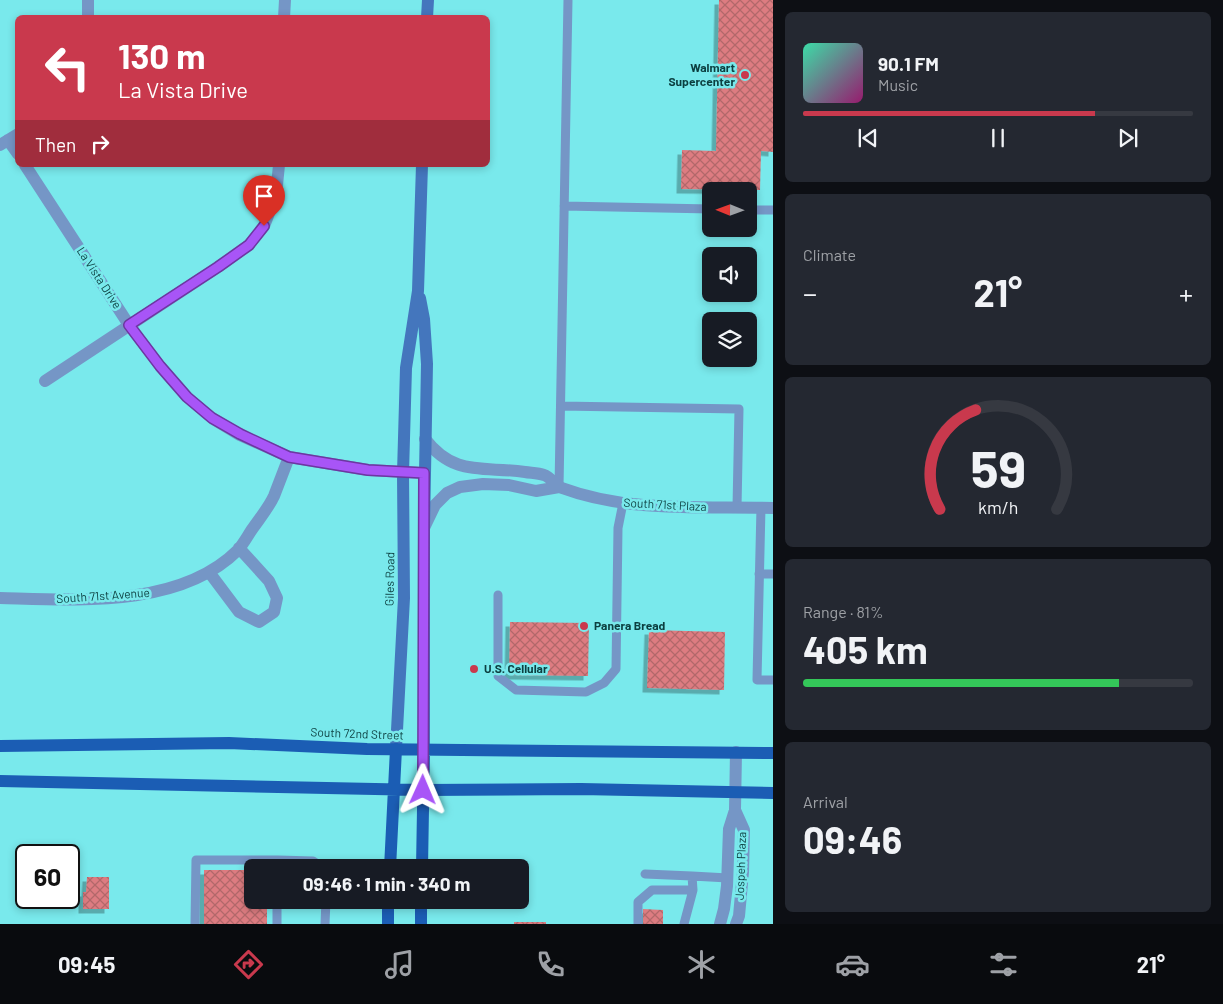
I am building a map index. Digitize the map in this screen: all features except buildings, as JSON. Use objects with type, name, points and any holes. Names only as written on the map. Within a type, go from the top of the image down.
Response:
[{"type":"main road","name":"South 72nd Street","points":[[0,746],[229,743],[424,750],[773,753]]},
{"type":"main road","name":"Giles Road","points":[[390,859],[396,749]]},
{"type":"main road","name":"Giles Road","points":[[422,859],[424,750]]},
{"type":"main road","points":[[0,781],[394,790],[581,789],[773,793]]},
{"type":"main road","points":[[388,909],[388,924]]},
{"type":"main road","points":[[421,909],[421,924]]},
{"type":"street","points":[[88,0],[88,15]]},
{"type":"street","points":[[284,15],[285,0]]},
{"type":"street","points":[[427,15],[428,0]]},
{"type":"street","name":"La Vista Drive","points":[[26,167],[129,325],[160,366],[212,418],[240,434],[289,457],[368,470],[424,473]]},
{"type":"street","points":[[45,380],[249,245],[264,226],[276,195],[280,167]]},
{"type":"street","name":"Giles Road","points":[[396,749],[404,598],[406,368],[418,291],[422,167]]},
{"type":"street","name":"Giles Road","points":[[418,291],[424,320],[427,364],[424,473],[424,750]]},
{"type":"street","name":"South 71st Plaza","points":[[425,439],[436,453],[467,468],[508,470],[544,475],[559,487],[583,495],[646,506],[767,508]]},
{"type":"street","name":"South 71st Avenue","points":[[0,598],[64,600],[149,594],[184,584],[209,572],[240,548],[273,498],[289,457]]},
{"type":"street","name":"South 71st Plaza","points":[[424,528],[435,505],[447,493],[460,487],[483,484],[509,485],[536,490],[559,487]]},
{"type":"street","points":[[209,572],[239,612],[259,622],[274,612],[277,598],[269,580],[240,548]]},
{"type":"street","name":"Jospeh Plaza","points":[[720,924],[728,878],[729,829],[735,810],[736,752]]},
{"type":"street","name":"Jospeh Plaza","points":[[735,810],[744,830],[743,872],[739,916],[736,924]]},
{"type":"lane","points":[[559,487],[568,0]]},
{"type":"lane","points":[[564,206],[702,209]]},
{"type":"lane","points":[[758,210],[773,210]]},
{"type":"lane","points":[[561,406],[739,409],[737,507]]},
{"type":"lane","points":[[498,595],[498,676],[516,690],[586,692],[604,683],[616,669],[618,528],[623,503]]},
{"type":"lane","points":[[767,508],[759,574],[757,680],[773,680]]},
{"type":"lane","points":[[759,574],[773,574]]},
{"type":"lane","points":[[195,924],[196,860],[244,862]]},
{"type":"lane","points":[[645,874],[728,878]]},
{"type":"lane","points":[[684,924],[693,890],[692,876]]},
{"type":"lane","points":[[638,924],[638,902],[652,890],[693,890]]},
{"type":"lane","points":[[277,909],[277,924]]},
{"type":"lane","points":[[325,924],[326,909]]},
{"type":"place","name":"Walmart Supercenter","points":[[745,75]]},
{"type":"place","name":"Panera Bread","points":[[584,626]]},
{"type":"place","name":"U.S. Cellular","points":[[474,669]]},
{"type":"route","points":[[264,226],[249,245],[129,325],[160,366],[187,397],[212,418],[240,434],[289,457],[333,466],[404,473],[424,473],[423,790]]}]
